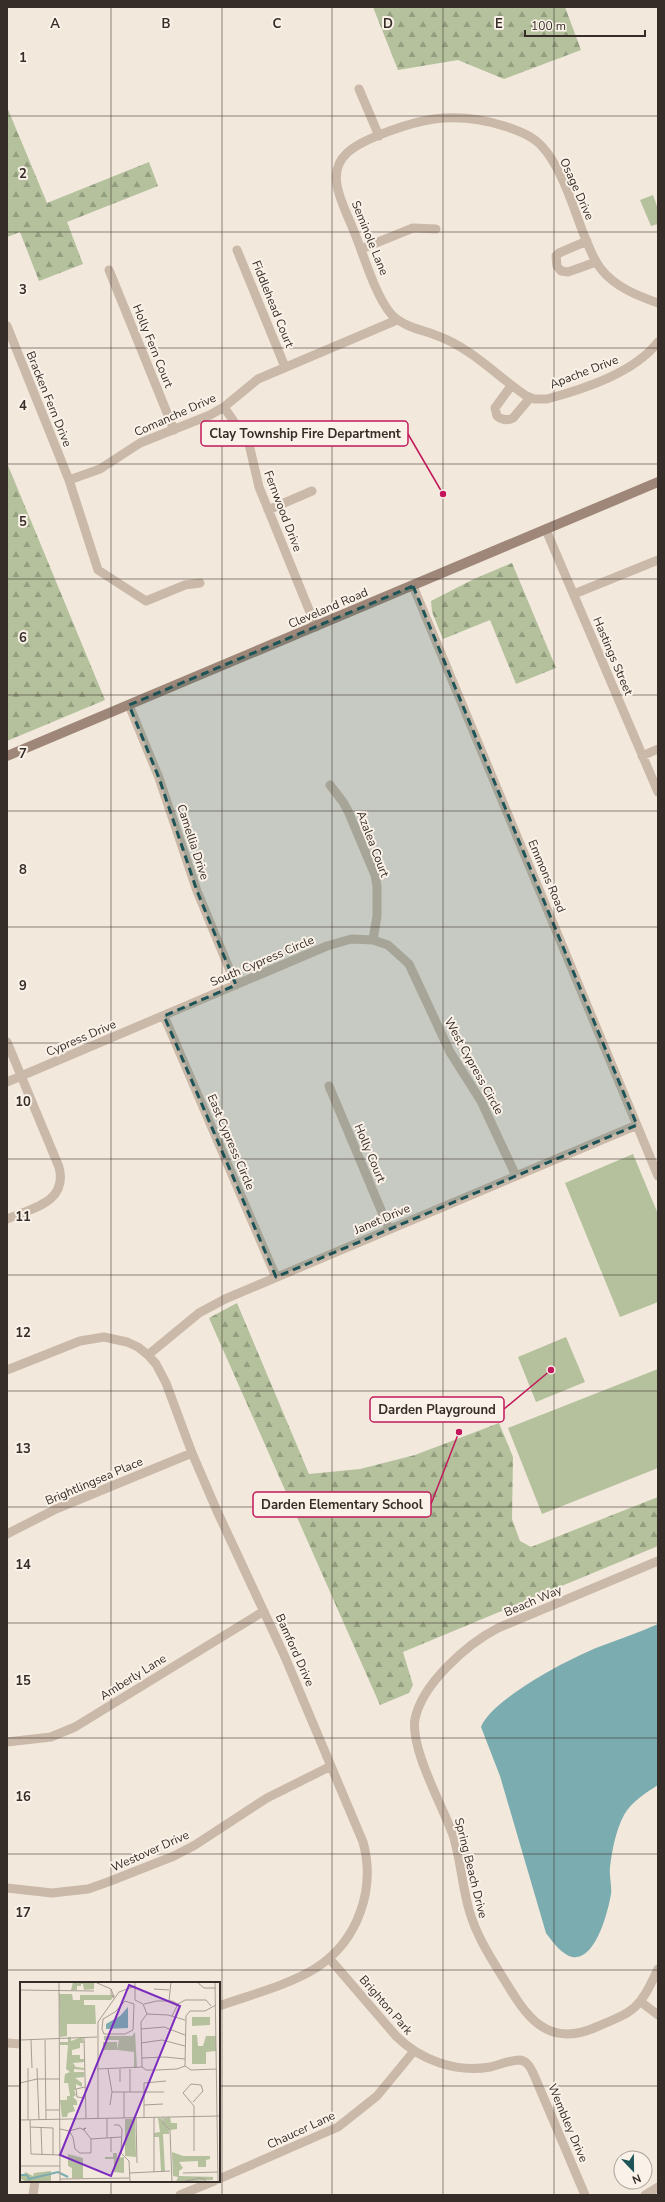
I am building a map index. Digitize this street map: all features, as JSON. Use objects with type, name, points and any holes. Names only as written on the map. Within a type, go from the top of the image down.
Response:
[{"type":"main road","name":"Cleveland Road","points":[[7,756],[414,586],[658,482]]},
{"type":"street","points":[[359,89],[379,136]]},
{"type":"street","name":"Osage Drive","points":[[340,161],[349,150],[379,136],[424,120],[452,118],[498,124],[533,138],[554,163],[596,262],[615,282],[658,303]]},
{"type":"street","name":"Seminole Lane","points":[[340,161],[336,176],[338,190],[381,298],[397,320]]},
{"type":"street","points":[[361,249],[413,228],[436,229]]},
{"type":"street","points":[[587,241],[559,253],[556,256],[557,266],[561,271],[568,272],[596,262]]},
{"type":"street","name":"Fiddlehead Court","points":[[237,250],[285,367]]},
{"type":"street","name":"Holly Fern Court","points":[[109,270],[174,430]]},
{"type":"street","points":[[397,320],[458,345],[530,398],[510,420],[497,416],[495,408],[512,386]]},
{"type":"street","name":"Comanche Drive","points":[[69,480],[100,469],[140,443],[174,430],[224,407],[258,379],[397,320]]},
{"type":"street","name":"Bracken Fern Drive","points":[[7,326],[69,480],[98,570],[146,601],[185,586],[200,582]]},
{"type":"street","name":"Apache Drive","points":[[530,398],[547,399],[561,395],[624,371],[646,356],[658,342]]},
{"type":"street","name":"Fernwood Drive","points":[[224,407],[249,444],[256,479],[316,627]]},
{"type":"street","points":[[268,510],[312,491]]},
{"type":"street","name":"Hastings Street","points":[[546,530],[658,792]]},
{"type":"street","points":[[574,594],[658,560]]},
{"type":"street","name":"Emmons Road","points":[[414,586],[658,1176]]},
{"type":"street","name":"Camellia Drive","points":[[129,705],[159,778],[197,891],[236,985]]},
{"type":"street","points":[[642,756],[658,749]]},
{"type":"street","name":"Azalea Court","points":[[330,785],[348,811],[375,875],[378,901],[373,940]]},
{"type":"street","name":"South Cypress Circle","points":[[164,1016],[342,941],[356,939],[373,940]]},
{"type":"street","name":"West Cypress Circle","points":[[373,940],[395,950],[409,964],[441,1035],[481,1101],[516,1176]]},
{"type":"street","name":"Cypress Drive","points":[[7,1082],[164,1016]]},
{"type":"street","name":"East Cypress Circle","points":[[164,1016],[276,1277]]},
{"type":"street","points":[[7,1042],[62,1175],[59,1190],[55,1196],[7,1219]]},
{"type":"street","name":"Holly Court","points":[[329,1086],[389,1229]]},
{"type":"street","name":"Janet Drive","points":[[148,1355],[199,1313],[225,1299],[637,1125]]},
{"type":"street","name":"Bamford Drive","points":[[7,1370],[62,1347],[92,1338],[104,1337],[121,1340],[138,1347],[148,1355],[161,1372],[192,1453],[264,1611],[363,1842],[368,1870],[364,1901],[360,1914],[342,1944],[329,1958],[306,1974],[220,2006]]},
{"type":"street","name":"Brightlingsea Place","points":[[7,1534],[56,1509],[192,1453]]},
{"type":"street","name":"Beach Way","points":[[433,1686],[460,1654],[487,1634],[658,1561]]},
{"type":"street","name":"Amberly Lane","points":[[7,1742],[51,1737],[75,1727],[264,1611]]},
{"type":"street","name":"Spring Beach Drive","points":[[433,1686],[422,1702],[416,1717],[414,1731],[417,1748],[454,1838],[469,1911],[476,1933],[517,2001],[536,2024],[553,2032],[577,2033],[600,2025],[632,2010],[641,2002]]},
{"type":"street","name":"Westover Drive","points":[[7,1888],[60,1893],[88,1889],[108,1882],[174,1856],[195,1845],[268,1798],[331,1766]]},
{"type":"street","name":"Brighton Park","points":[[329,1958],[396,2036],[414,2051],[436,2062],[463,2068],[489,2067],[521,2060],[526,2062]]},
{"type":"street","points":[[658,1969],[641,2002],[658,2015]]},
{"type":"street","points":[[7,2043],[20,2044]]},
{"type":"street","name":"Chaucer Lane","points":[[220,2179],[323,2135],[344,2123],[364,2108],[388,2084],[414,2051]]},
{"type":"street","name":"Wembley Drive","points":[[526,2062],[534,2075],[584,2195]]},
{"type":"street","points":[[33,2195],[35,2182]]},
{"type":"street","points":[[180,2195],[212,2182]]},
{"type":"street","points":[[645,2195],[658,2186]]},
{"type":"highlighted area","points":[[413,586],[637,1125],[276,1277],[164,1016],[236,985],[197,891],[159,778],[129,705]]},
{"type":"green space","points":[[373,7],[565,7],[581,50],[504,79],[458,60],[398,70]]},
{"type":"green space","points":[[7,107],[47,203],[149,162],[158,186],[67,222],[83,264],[39,281],[20,232],[7,237]]},
{"type":"green space","points":[[653,195],[658,209],[658,224],[651,226],[640,200]]},
{"type":"green space","points":[[7,463],[105,700],[7,741]]},
{"type":"green space","points":[[512,563],[556,668],[516,684],[490,620],[443,639],[432,612],[431,601],[474,579]]},
{"type":"green space","points":[[633,1154],[658,1214],[658,1302],[620,1317],[565,1183]]},
{"type":"green space","points":[[237,1303],[309,1474],[360,1469],[415,1455],[499,1423],[513,1457],[512,1519],[520,1541],[531,1547],[658,1497],[658,1546],[403,1652],[413,1685],[409,1693],[380,1705],[209,1318]]},
{"type":"green space","points":[[566,1337],[585,1382],[536,1402],[518,1357]]},
{"type":"green space","points":[[658,1369],[658,1468],[542,1514],[508,1428]]},
{"type":"water","points":[[658,1624],[658,1785],[635,1801],[627,1810],[621,1821],[612,1854],[610,1870],[611,1894],[604,1922],[594,1943],[588,1951],[580,1956],[572,1957],[564,1953],[546,1933],[500,1776],[481,1727],[488,1716],[500,1704],[535,1679],[591,1650]]},
{"type":"place","name":"Clay Township Fire Department","points":[[443,494]]},
{"type":"place","name":"Darden Playground","points":[[551,1370]]},
{"type":"place","name":"Darden Elementary School","points":[[459,1432]]}]
